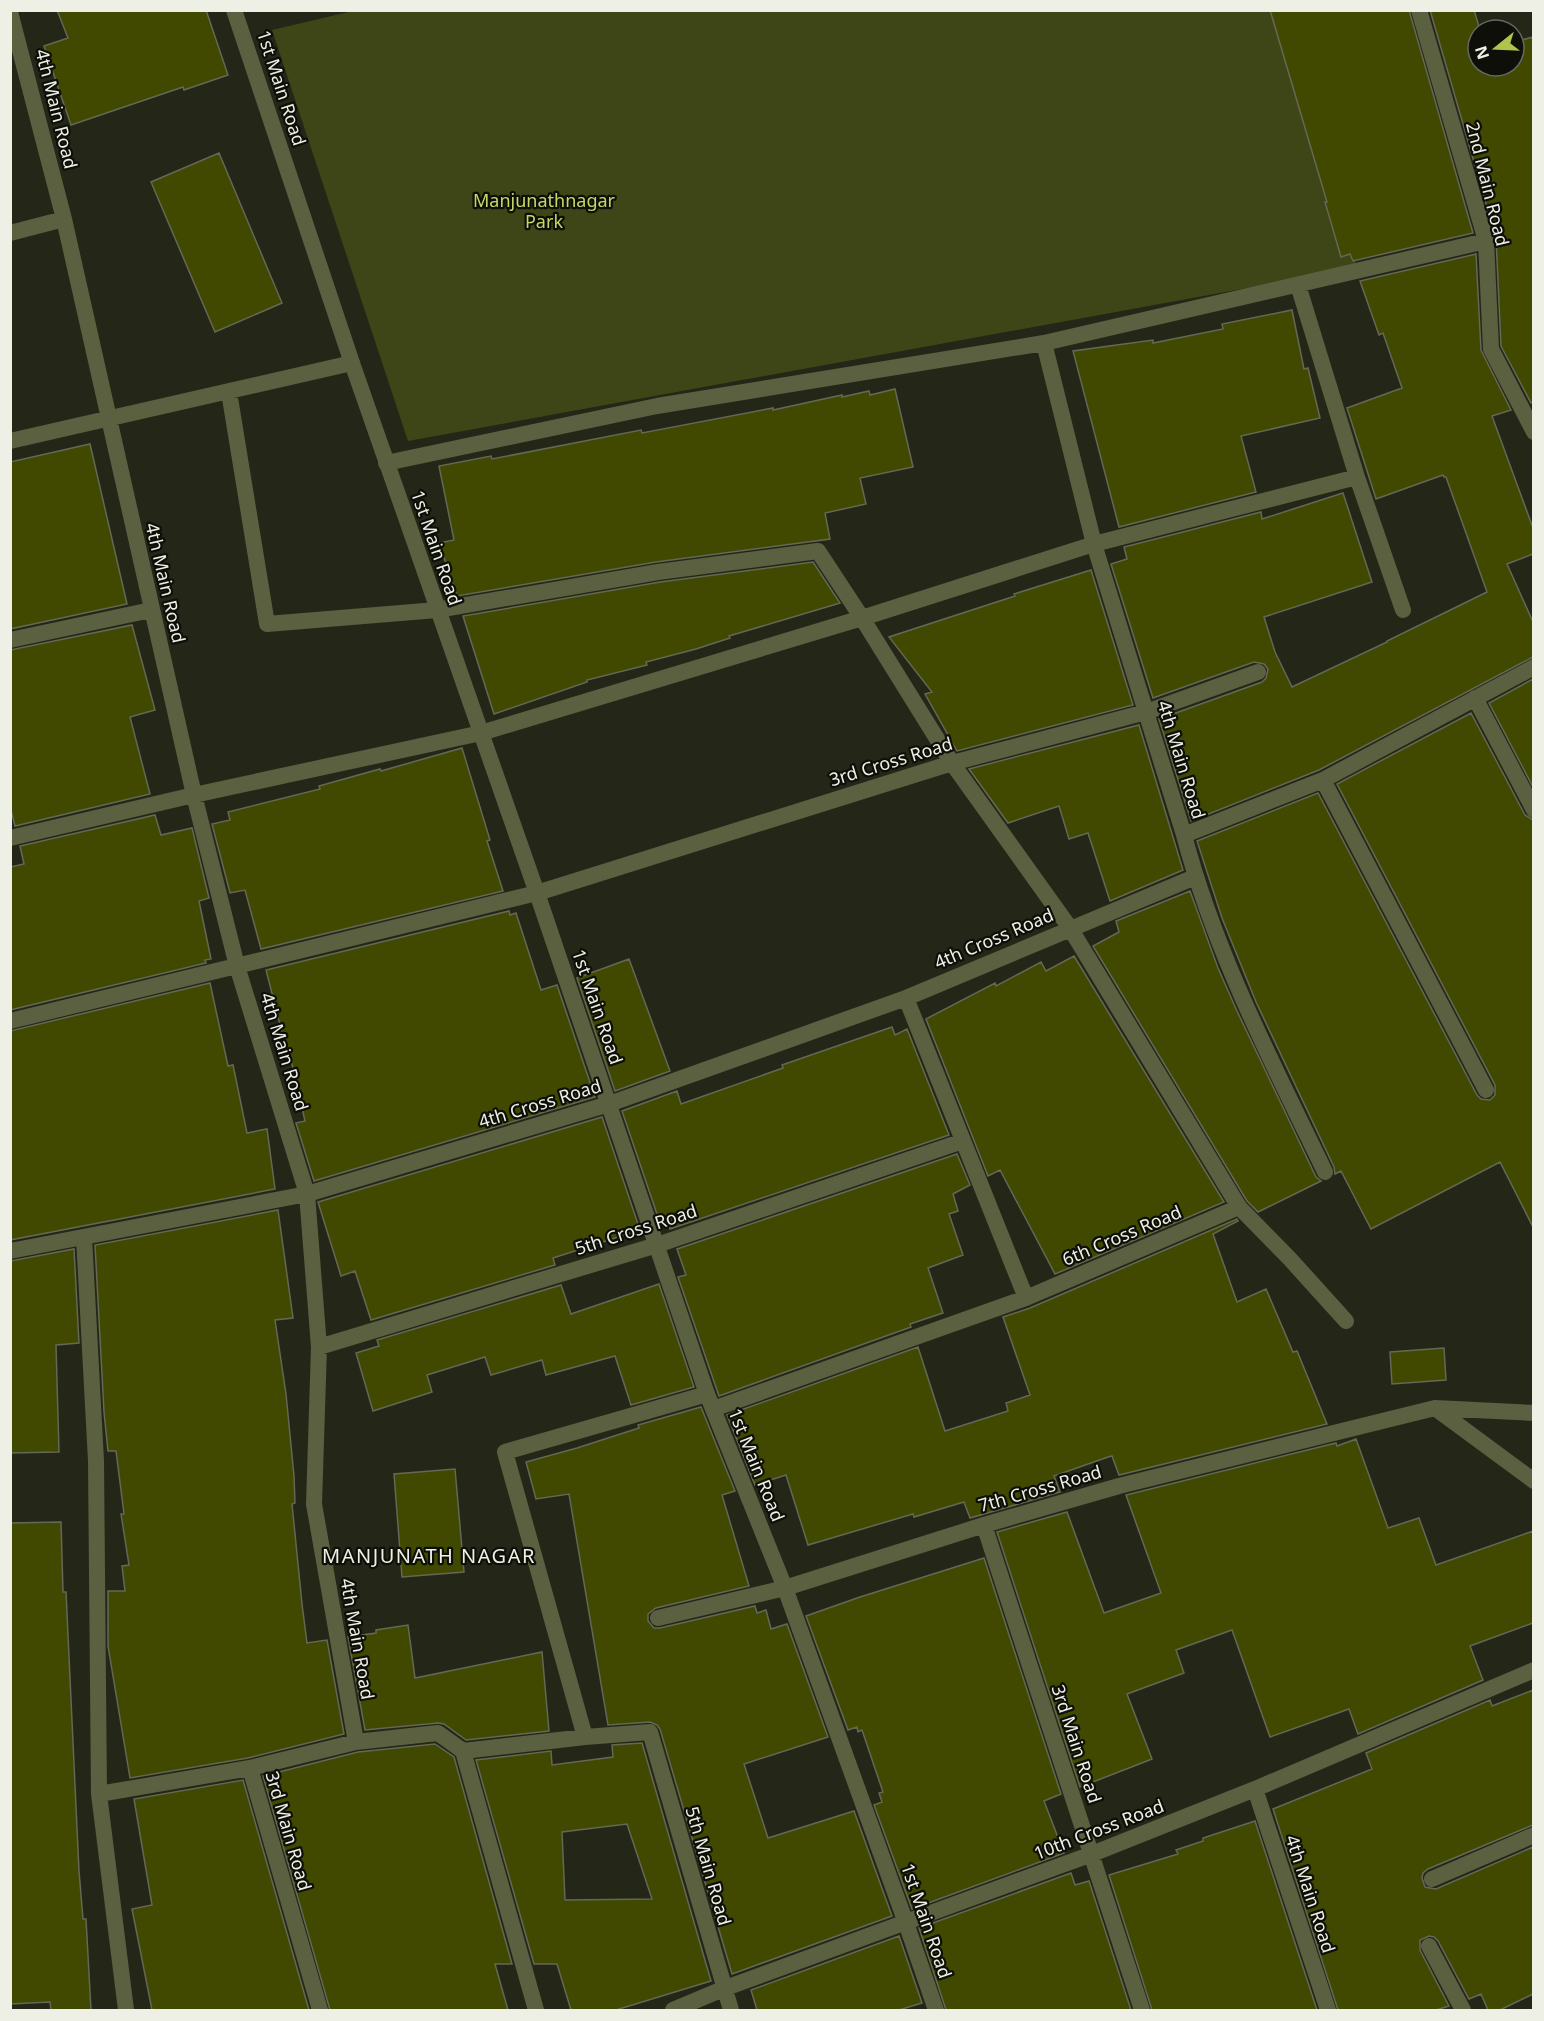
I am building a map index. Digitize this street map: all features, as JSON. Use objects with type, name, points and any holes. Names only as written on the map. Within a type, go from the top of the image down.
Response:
[{"type":"street","name":"1st Main Road","points":[[234,10],[386,463],[537,893],[710,1402],[785,1588],[936,2010]]},
{"type":"street","name":"2nd Main Road","points":[[1419,10],[1486,241],[1491,349],[1533,432]]},
{"type":"street","name":"4th Main Road","points":[[10,12],[64,219],[194,795],[237,966],[307,1194],[319,1347],[314,1504],[356,1742]]},
{"type":"street","points":[[10,233],[64,219]]},
{"type":"street","points":[[386,463],[657,406],[1044,343],[1486,241]]},
{"type":"street","points":[[1298,285],[1357,477],[1403,610]]},
{"type":"street","name":"4th Main Road","points":[[1044,343],[1094,544],[1184,834],[1195,877],[1244,1003],[1325,1172]]},
{"type":"street","points":[[10,441],[352,363]]},
{"type":"street","points":[[229,392],[267,624],[437,610],[658,572],[818,551],[952,763],[1070,928],[1239,1208],[1290,1259],[1346,1321]]},
{"type":"street","points":[[10,838],[194,795],[481,733],[862,618],[1094,544],[1357,477]]},
{"type":"street","points":[[10,640],[151,610]]},
{"type":"street","points":[[1184,834],[1323,780],[1533,667]]},
{"type":"street","name":"3rd Cross Road","points":[[10,1021],[537,893],[952,763],[1146,712],[1258,672]]},
{"type":"street","points":[[1475,698],[1533,810]]},
{"type":"street","points":[[1323,780],[1486,1090]]},
{"type":"street","name":"4th Cross Road","points":[[10,1251],[307,1194],[609,1104],[906,998],[1195,877]]},
{"type":"street","points":[[906,998],[1026,1298]]},
{"type":"street","name":"5th Cross Road","points":[[319,1347],[657,1245],[963,1141]]},
{"type":"street","name":"6th Cross Road","points":[[585,1737],[505,1452],[710,1402],[1026,1298],[1239,1208]]},
{"type":"street","points":[[84,1237],[96,1461],[99,1794],[126,2010]]},
{"type":"street","points":[[1435,1408],[1533,1481]]},
{"type":"street","name":"7th Cross Road","points":[[658,1618],[785,1588],[984,1525],[1119,1486],[1435,1408],[1533,1413]]},
{"type":"street","name":"3rd Main Road","points":[[984,1525],[1142,2010]]},
{"type":"street","name":"10th Cross Road","points":[[673,2010],[723,1989],[1092,1854],[1255,1789],[1533,1670]]},
{"type":"street","name":"5th Main Road","points":[[585,1737],[650,1732],[723,1989],[731,2010]]},
{"type":"street","points":[[356,1742],[438,1733],[463,1751],[536,2010]]},
{"type":"street","points":[[463,1751],[585,1737]]},
{"type":"street","name":"3rd Main Road","points":[[320,2010],[250,1768],[356,1742]]},
{"type":"street","points":[[99,1794],[250,1768]]},
{"type":"street","name":"4th Main Road","points":[[1255,1789],[1328,2010]]},
{"type":"street","points":[[1432,1879],[1533,1835]]},
{"type":"street","points":[[1429,1946],[1463,2010]]},
{"type":"green space","name":"Manjunathnagar Park","points":[[357,10],[1297,11],[1357,268],[408,441],[272,30]]},
{"type":"building","points":[[57,10],[206,10],[228,75],[184,90],[183,87],[71,125],[44,46],[68,38]]},
{"type":"building","points":[[1270,10],[1409,10],[1473,233],[1353,261],[1350,254],[1341,257]]},
{"type":"building","points":[[1430,10],[1474,10],[1476,18],[1466,18],[1466,78],[1526,78],[1526,39],[1533,37],[1533,402],[1531,403],[1501,346],[1496,238]]},
{"type":"building","points":[[219,153],[282,303],[215,332],[151,182]]},
{"type":"building","points":[[1476,254],[1481,350],[1511,410],[1492,416],[1533,528],[1533,554],[1507,564],[1533,622],[1533,657],[1319,770],[1191,821],[1159,719],[1262,682],[1266,678],[1268,669],[1264,664],[1254,662],[1153,698],[1111,564],[1127,559],[1124,547],[1261,512],[1262,519],[1343,493],[1372,582],[1264,617],[1275,652],[1292,687],[1487,592],[1446,477],[1443,475],[1376,499],[1347,408],[1402,388],[1383,333],[1379,335],[1360,281]]},
{"type":"building","points":[[1292,310],[1304,369],[1308,368],[1320,418],[1241,436],[1256,492],[1119,527],[1073,351],[1153,340],[1153,343],[1223,329],[1222,324]]},
{"type":"building","points":[[895,389],[913,467],[860,478],[866,504],[825,513],[830,539],[656,562],[457,596],[439,543],[454,540],[439,466],[491,456],[492,459],[641,430],[642,433],[773,408],[773,410],[842,395],[842,397],[869,391],[870,395]]},
{"type":"building","points":[[90,444],[127,604],[10,629],[10,462]]},
{"type":"building","points":[[813,562],[840,603],[729,636],[730,638],[696,649],[646,662],[647,665],[587,680],[587,682],[494,714],[463,616],[660,582]]},
{"type":"building","points":[[1091,570],[1133,705],[957,751],[925,694],[932,692],[889,637]]},
{"type":"building","points":[[132,625],[155,710],[130,717],[150,794],[15,826],[10,806],[10,650]]},
{"type":"building","points":[[1533,679],[1533,787],[1489,703]]},
{"type":"building","points":[[1471,713],[1525,815],[1533,820],[1533,1227],[1500,1162],[1371,1229],[1341,1171],[1335,1174],[1334,1167],[1256,1002],[1222,918],[1197,841],[1318,793],[1477,1095],[1481,1099],[1490,1100],[1495,1095],[1495,1085],[1337,784]]},
{"type":"building","points":[[1139,725],[1183,870],[1110,901],[1088,833],[1069,839],[1059,806],[1008,823],[969,769]]},
{"type":"building","points":[[462,748],[503,891],[261,949],[245,890],[230,893],[212,824],[230,820],[228,812],[320,789],[319,786]]},
{"type":"building","points":[[155,815],[161,835],[192,828],[209,898],[199,901],[211,959],[205,960],[206,963],[10,1010],[10,867],[24,864],[20,846]]},
{"type":"building","points":[[1190,891],[1218,968],[1237,1011],[1316,1177],[1321,1181],[1258,1212],[1247,1201],[1093,946],[1119,932],[1116,921]]},
{"type":"building","points":[[509,911],[510,915],[516,913],[541,990],[557,985],[595,1097],[314,1181],[296,1123],[305,1121],[266,970]]},
{"type":"building","points":[[1074,956],[1224,1202],[1055,1274],[1000,1170],[988,1176],[926,1019],[1041,962],[1046,971]]},
{"type":"building","points":[[629,959],[670,1071],[615,1091],[577,978]]},
{"type":"building","points":[[210,983],[228,1066],[233,1065],[247,1133],[267,1129],[275,1189],[10,1240],[10,1031]]},
{"type":"building","points":[[892,1027],[895,1035],[907,1029],[949,1135],[670,1229],[668,1221],[660,1223],[622,1111],[677,1091],[681,1104],[783,1068],[782,1065]]},
{"type":"building","points":[[602,1117],[640,1230],[553,1258],[555,1265],[371,1320],[355,1271],[341,1276],[318,1202]]},
{"type":"building","points":[[957,1154],[970,1185],[953,1194],[958,1211],[949,1214],[963,1255],[928,1268],[943,1313],[910,1324],[911,1327],[719,1396],[678,1277],[686,1275],[677,1249]]},
{"type":"building","points":[[278,1210],[293,1318],[275,1320],[286,1394],[294,1476],[295,1503],[292,1504],[302,1604],[307,1643],[327,1640],[344,1734],[248,1758],[130,1778],[108,1646],[108,1591],[125,1591],[122,1566],[129,1565],[121,1514],[124,1514],[116,1451],[108,1451],[95,1245]]},
{"type":"building","points":[[1237,1219],[1238,1221],[1213,1234],[1237,1302],[1266,1289],[1293,1352],[1297,1351],[1327,1424],[1119,1475],[1112,1456],[1054,1476],[1060,1492],[970,1518],[964,1502],[914,1517],[913,1514],[808,1545],[786,1475],[755,1485],[727,1415],[918,1347],[945,1431],[1008,1411],[1006,1403],[1030,1395],[1003,1317],[1030,1308]]},
{"type":"building","points":[[74,1249],[79,1343],[56,1345],[59,1452],[10,1453],[10,1261]]},
{"type":"building","points":[[659,1284],[694,1387],[631,1405],[615,1356],[546,1375],[542,1360],[491,1375],[485,1357],[427,1375],[432,1392],[373,1411],[356,1353],[379,1346],[377,1340],[561,1285],[571,1314]]},
{"type":"building","points":[[1444,1348],[1446,1380],[1392,1384],[1390,1352]]},
{"type":"building","points":[[701,1407],[735,1491],[722,1495],[749,1586],[656,1608],[648,1614],[648,1621],[654,1628],[660,1628],[755,1606],[757,1613],[766,1610],[771,1629],[787,1624],[828,1737],[744,1764],[768,1838],[854,1811],[892,1916],[732,1974],[660,1729],[650,1722],[608,1725],[569,1494],[536,1499],[526,1462],[577,1448],[639,1428],[638,1425]]},
{"type":"building","points":[[1356,1439],[1388,1528],[1419,1518],[1436,1565],[1533,1531],[1533,1623],[1470,1646],[1483,1680],[1358,1734],[1349,1709],[1270,1737],[1232,1630],[1176,1650],[1184,1673],[1127,1694],[1152,1759],[1080,1787],[997,1532],[1067,1512],[1104,1613],[1161,1593],[1126,1495],[1336,1443],[1337,1446]]},
{"type":"building","points":[[455,1469],[464,1572],[402,1577],[394,1474]]},
{"type":"building","points":[[61,1522],[79,1871],[83,1919],[86,1919],[91,2010],[51,2010],[50,2002],[10,2004],[10,1523]]},
{"type":"building","points":[[984,1558],[1061,1794],[1044,1801],[1064,1853],[912,1909],[874,1805],[882,1802],[879,1793],[883,1792],[862,1730],[858,1732],[857,1727],[848,1730],[806,1616]]},
{"type":"building","points":[[408,1625],[415,1678],[542,1652],[549,1731],[466,1740],[444,1724],[438,1723],[365,1730],[348,1637]]},
{"type":"building","points":[[1533,1690],[1533,1825],[1428,1869],[1423,1873],[1422,1878],[1425,1887],[1436,1889],[1533,1847],[1533,1994],[1500,2010],[1488,2010],[1481,1994],[1469,1999],[1438,1941],[1429,1936],[1420,1940],[1420,1950],[1449,2006],[1436,2010],[1338,2010],[1273,1809],[1372,1769],[1366,1753],[1490,1700],[1492,1706]]},
{"type":"building","points":[[642,1743],[711,1981],[616,2010],[571,2010],[557,1964],[534,1964],[476,1760],[551,1751],[552,1765],[613,1757],[612,1745]],"holes":[[[627,1824],[652,1899],[565,1900],[562,1832]]]},
{"type":"building","points":[[435,1744],[454,1757],[512,1964],[495,1964],[508,2010],[330,2010],[263,1776],[358,1752]]},
{"type":"building","points":[[243,1780],[309,2010],[152,2010],[132,1909],[152,1905],[134,1799]]},
{"type":"building","points":[[1255,1821],[1317,2010],[1152,2010],[1109,1875],[1178,1854],[1176,1850],[1203,1841],[1203,1838]]},
{"type":"building","points":[[1071,1873],[1075,1885],[1089,1881],[1131,2010],[946,2010],[919,1928]]},
{"type":"building","points":[[899,1936],[922,2003],[899,2010],[757,2010],[751,1990]]},
{"type":"district","name":"MANJUNATH NAGAR","points":[[429,1556]]}]
